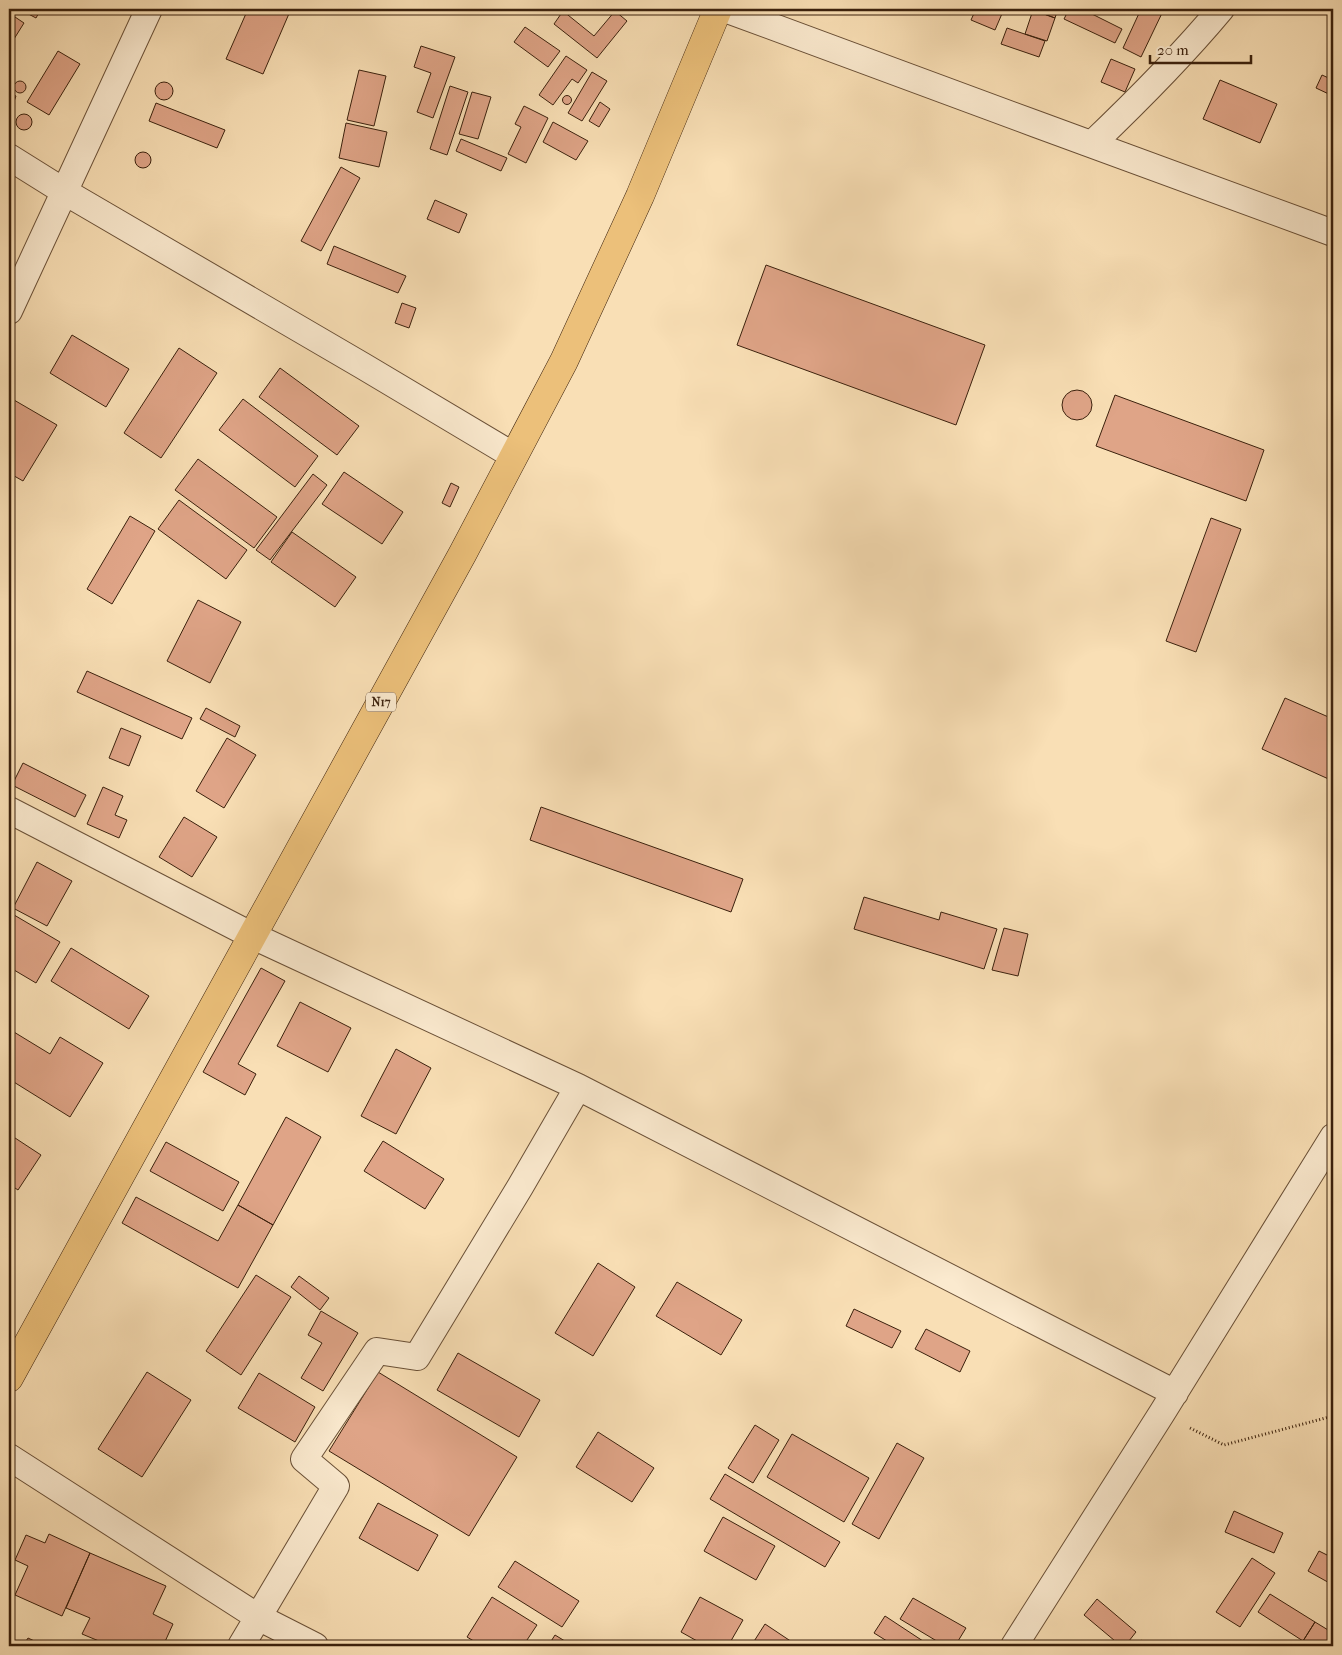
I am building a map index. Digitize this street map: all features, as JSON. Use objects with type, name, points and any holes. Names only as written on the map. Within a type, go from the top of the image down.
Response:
[{"type":"main road","name":"N17","points":[[9,1378],[463,553],[564,361],[640,196],[718,9]]},
{"type":"street","points":[[9,311],[149,9]]},
{"type":"street","points":[[726,9],[1333,233]]},
{"type":"street","points":[[1092,144],[1146,92],[1221,9]]},
{"type":"street","points":[[9,158],[514,456]]},
{"type":"street","points":[[9,810],[253,936],[578,1087],[1169,1403]]},
{"type":"street","points":[[242,1646],[336,1486],[304,1459],[377,1351],[417,1357],[578,1087]]},
{"type":"street","points":[[1014,1646],[1169,1403],[1333,1137]]},
{"type":"street","points":[[9,1457],[258,1617],[315,1646]]},
{"type":"path","points":[[1169,1403],[1224,1445],[1333,1416]]},
{"type":"building","points":[[19,9],[41,9],[36,18]]},
{"type":"building","points":[[248,9],[291,9],[263,74],[226,59]]},
{"type":"building","points":[[625,9],[637,9],[633,14]]},
{"type":"building","points":[[976,9],[1004,9],[995,30],[971,20]]},
{"type":"building","points":[[1034,9],[1058,9],[1055,18]]},
{"type":"building","points":[[1069,9],[1082,9],[1122,29],[1115,43],[1064,19]]},
{"type":"building","points":[[1141,9],[1164,9],[1141,57],[1123,48]]},
{"type":"building","points":[[1033,10],[1055,18],[1047,41],[1025,34]]},
{"type":"building","points":[[563,11],[594,36],[615,11],[627,21],[597,58],[554,24]]},
{"type":"building","points":[[9,13],[24,23],[9,47]]},
{"type":"building","points":[[525,27],[560,51],[548,67],[514,42]]},
{"type":"building","points":[[1007,28],[1045,41],[1039,57],[1001,44]]},
{"type":"building","points":[[421,46],[455,57],[433,118],[417,112],[431,73],[414,67]]},
{"type":"building","points":[[58,51],[80,64],[49,115],[27,102]]},
{"type":"building","points":[[566,56],[587,70],[578,83],[572,79],[553,105],[539,95]]},
{"type":"building","points":[[1111,59],[1135,69],[1125,92],[1101,82]]},
{"type":"building","points":[[359,70],[386,76],[374,126],[347,120]]},
{"type":"building","points":[[592,72],[607,81],[582,121],[568,113]]},
{"type":"building","points":[[1322,75],[1333,80],[1333,96],[1316,88]]},
{"type":"building","points":[[1220,80],[1277,104],[1260,143],[1203,119]]},
{"type":"building","points":[[18,81],[22,81],[26,87],[22,93],[18,93],[14,89],[14,85]]},
{"type":"building","points":[[164,82],[170,85],[173,91],[170,97],[164,100],[158,97],[155,91],[158,85]]},
{"type":"building","points":[[450,86],[468,92],[447,155],[430,149]]},
{"type":"building","points":[[472,92],[491,97],[478,139],[459,134]]},
{"type":"building","points":[[9,93],[16,96],[9,115]]},
{"type":"building","points":[[567,95],[572,100],[567,105],[562,100]]},
{"type":"building","points":[[600,102],[610,109],[599,127],[589,121]]},
{"type":"building","points":[[156,103],[225,130],[217,148],[149,121]]},
{"type":"building","points":[[524,106],[548,118],[526,163],[508,154],[521,127],[515,124]]},
{"type":"building","points":[[21,114],[27,114],[32,119],[30,128],[21,130],[16,125],[16,119]]},
{"type":"building","points":[[553,122],[588,141],[576,160],[543,142]]},
{"type":"building","points":[[346,123],[387,132],[379,167],[339,158]]},
{"type":"building","points":[[461,139],[507,158],[501,171],[456,151]]},
{"type":"building","points":[[140,152],[146,152],[151,157],[149,166],[140,168],[135,163],[135,157]]},
{"type":"building","points":[[341,167],[360,178],[321,251],[301,241]]},
{"type":"building","points":[[435,200],[467,214],[459,233],[427,219]]},
{"type":"building","points":[[334,246],[406,276],[398,293],[327,264]]},
{"type":"building","points":[[766,265],[985,345],[956,425],[737,345]]},
{"type":"building","points":[[402,303],[416,308],[409,328],[395,323]]},
{"type":"building","points":[[72,335],[129,369],[106,407],[50,373]]},
{"type":"building","points":[[179,348],[217,373],[161,458],[124,433]]},
{"type":"building","points":[[280,368],[359,426],[337,455],[259,397]]},
{"type":"building","points":[[1077,390],[1088,394],[1092,405],[1088,416],[1077,420],[1066,416],[1062,405],[1066,394]]},
{"type":"building","points":[[1115,395],[1264,450],[1246,501],[1096,446]]},
{"type":"building","points":[[243,399],[318,456],[295,487],[219,430]]},
{"type":"building","points":[[14,400],[57,425],[23,481],[9,473],[9,409]]},
{"type":"building","points":[[198,459],[277,517],[254,548],[175,490]]},
{"type":"building","points":[[344,472],[403,512],[382,544],[322,504]]},
{"type":"building","points":[[313,474],[327,485],[270,560],[256,550]]},
{"type":"building","points":[[451,483],[459,487],[450,507],[442,503]]},
{"type":"building","points":[[179,500],[247,550],[226,579],[158,529]]},
{"type":"building","points":[[130,516],[155,531],[112,604],[87,589]]},
{"type":"building","points":[[1211,518],[1241,529],[1196,652],[1166,641]]},
{"type":"building","points":[[292,532],[356,577],[335,607],[271,562]]},
{"type":"building","points":[[198,600],[241,622],[210,683],[167,661]]},
{"type":"building","points":[[87,671],[192,718],[182,739],[77,692]]},
{"type":"building","points":[[1285,698],[1333,719],[1333,781],[1262,749]]},
{"type":"building","points":[[206,708],[240,726],[235,737],[200,719]]},
{"type":"building","points":[[121,728],[141,736],[129,766],[109,758]]},
{"type":"building","points":[[227,738],[256,755],[224,808],[196,791]]},
{"type":"building","points":[[23,763],[86,795],[75,817],[12,785]]},
{"type":"building","points":[[103,787],[123,796],[115,815],[127,820],[119,838],[87,824]]},
{"type":"building","points":[[541,807],[743,879],[731,912],[530,840]]},
{"type":"building","points":[[184,817],[217,837],[192,877],[159,857]]},
{"type":"building","points":[[37,862],[72,881],[47,926],[13,908]]},
{"type":"building","points":[[864,897],[939,920],[941,912],[997,929],[984,969],[854,929]]},
{"type":"building","points":[[9,912],[60,942],[36,983],[9,967]]},
{"type":"building","points":[[1004,928],[1028,934],[1018,976],[992,970]]},
{"type":"building","points":[[71,948],[149,996],[129,1029],[51,981]]},
{"type":"building","points":[[261,968],[285,981],[238,1064],[256,1074],[245,1095],[203,1072]]},
{"type":"building","points":[[300,1002],[351,1028],[328,1072],[277,1046]]},
{"type":"building","points":[[9,1029],[50,1054],[60,1037],[103,1063],[70,1117],[9,1079]]},
{"type":"building","points":[[396,1049],[431,1068],[396,1134],[361,1116]]},
{"type":"building","points":[[286,1117],[321,1137],[273,1225],[238,1205]]},
{"type":"building","points":[[9,1134],[41,1155],[18,1190],[9,1184]]},
{"type":"building","points":[[383,1141],[444,1179],[425,1209],[364,1171]]},
{"type":"building","points":[[166,1142],[239,1182],[223,1211],[150,1171]]},
{"type":"building","points":[[136,1197],[218,1241],[238,1205],[273,1225],[238,1288],[122,1223]]},
{"type":"building","points":[[598,1263],[635,1287],[593,1356],[555,1333]]},
{"type":"building","points":[[256,1275],[291,1297],[241,1375],[206,1351]]},
{"type":"building","points":[[299,1276],[329,1298],[320,1310],[291,1287]]},
{"type":"building","points":[[677,1282],[742,1320],[721,1355],[656,1316]]},
{"type":"building","points":[[854,1309],[901,1331],[892,1348],[846,1326]]},
{"type":"building","points":[[321,1311],[358,1333],[323,1391],[301,1378],[322,1343],[308,1335]]},
{"type":"building","points":[[926,1329],[970,1351],[960,1372],[915,1349]]},
{"type":"building","points":[[458,1353],[540,1400],[519,1437],[437,1390]]},
{"type":"building","points":[[147,1372],[191,1400],[142,1477],[98,1449]]},
{"type":"building","points":[[378,1372],[517,1457],[469,1536],[329,1451]]},
{"type":"building","points":[[259,1373],[315,1407],[295,1442],[238,1408]]},
{"type":"building","points":[[755,1425],[779,1440],[753,1483],[728,1468]]},
{"type":"building","points":[[598,1432],[654,1468],[632,1502],[576,1467]]},
{"type":"building","points":[[792,1434],[869,1478],[844,1522],[767,1477]]},
{"type":"building","points":[[897,1443],[924,1458],[879,1539],[852,1524]]},
{"type":"building","points":[[725,1474],[840,1542],[825,1567],[710,1499]]},
{"type":"building","points":[[378,1503],[438,1535],[418,1571],[359,1538]]},
{"type":"building","points":[[1234,1511],[1283,1533],[1274,1553],[1225,1532]]},
{"type":"building","points":[[723,1517],[775,1546],[756,1580],[704,1551]]},
{"type":"building","points":[[49,1534],[90,1553],[62,1616],[15,1595],[28,1566],[15,1560],[26,1535],[45,1543]]},
{"type":"building","points":[[1319,1551],[1333,1558],[1333,1585],[1308,1571]]},
{"type":"building","points":[[90,1553],[166,1586],[153,1614],[173,1624],[163,1646],[111,1646],[82,1634],[90,1618],[66,1608]]},
{"type":"building","points":[[1252,1558],[1275,1573],[1240,1627],[1216,1612]]},
{"type":"building","points":[[515,1561],[579,1601],[562,1627],[498,1587]]},
{"type":"building","points":[[1270,1594],[1315,1622],[1303,1641],[1258,1612]]},
{"type":"building","points":[[492,1597],[537,1625],[523,1646],[482,1646],[467,1637]]},
{"type":"building","points":[[700,1597],[743,1620],[728,1646],[706,1646],[681,1632]]},
{"type":"building","points":[[913,1598],[966,1628],[955,1646],[945,1646],[900,1619]]},
{"type":"building","points":[[1097,1599],[1136,1632],[1125,1646],[1121,1646],[1084,1615]]},
{"type":"building","points":[[885,1616],[929,1645],[895,1646],[874,1633]]},
{"type":"building","points":[[1315,1622],[1333,1633],[1333,1646],[1311,1646],[1303,1641]]},
{"type":"building","points":[[765,1624],[798,1646],[751,1646]]},
{"type":"building","points":[[555,1635],[573,1646],[548,1646]]},
{"type":"building","points":[[28,1638],[45,1646],[23,1646]]},
{"type":"building","points":[[1141,1640],[1149,1646],[1136,1646]]},
{"type":"building","points":[[873,1641],[882,1646],[870,1646]]}]
